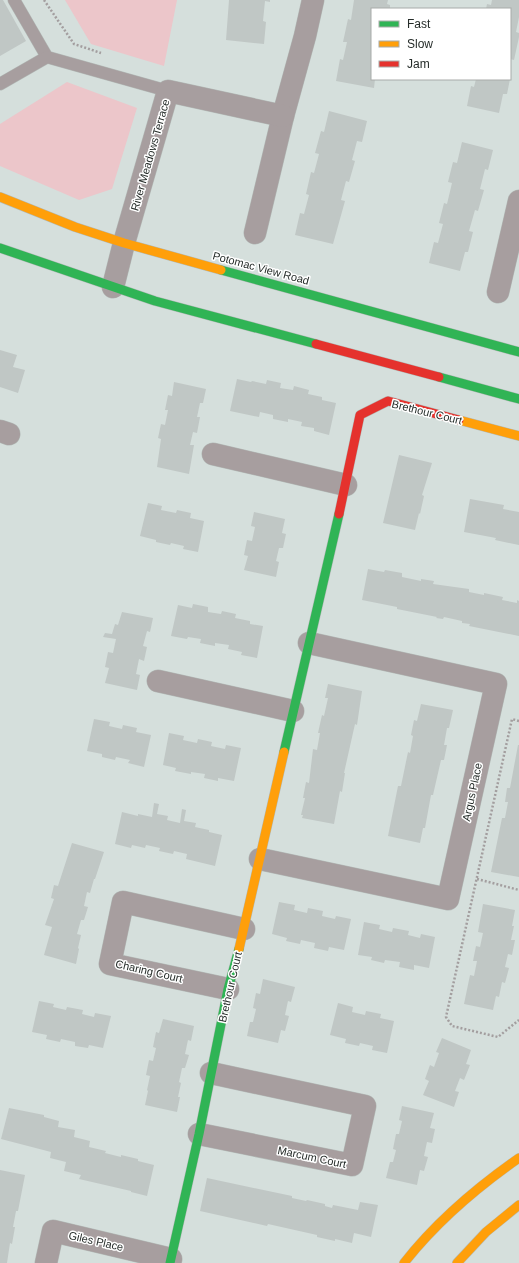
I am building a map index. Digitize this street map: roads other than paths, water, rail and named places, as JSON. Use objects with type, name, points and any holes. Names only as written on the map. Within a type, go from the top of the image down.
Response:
[{"type":"street","points":[[255,233],[313,0]]},
{"type":"street","name":"River Meadows Terrace","points":[[113,287],[124,243],[168,91],[283,116]]},
{"type":"street","name":"Potomac View Road","points":[[0,196],[75,227],[124,243],[519,352]]},
{"type":"street","points":[[498,292],[519,201]]},
{"type":"street","points":[[0,248],[155,301],[519,399]]},
{"type":"street","name":"Brethour Court","points":[[170,1261],[199,1134],[228,989],[244,929],[346,485],[360,415],[388,401],[519,436]]},
{"type":"street","points":[[213,454],[346,485]]},
{"type":"street","name":"Argus Place","points":[[260,859],[448,899],[496,684],[309,643]]},
{"type":"street","points":[[158,681],[293,711]]},
{"type":"street","name":"Charing Court","points":[[228,989],[110,964],[123,902],[244,929]]},
{"type":"street","name":"Marcum Court","points":[[199,1134],[352,1165],[365,1106],[211,1073]]},
{"type":"street","points":[[404,1263],[436,1226],[461,1202],[494,1174],[519,1158]]},
{"type":"street","points":[[457,1263],[498,1221],[519,1205]]},
{"type":"street","name":"Giles Place","points":[[46,1263],[53,1231],[170,1261]]},
{"type":"lane","points":[[14,0],[47,58]]},
{"type":"lane","points":[[0,84],[47,58],[168,91]]}]
